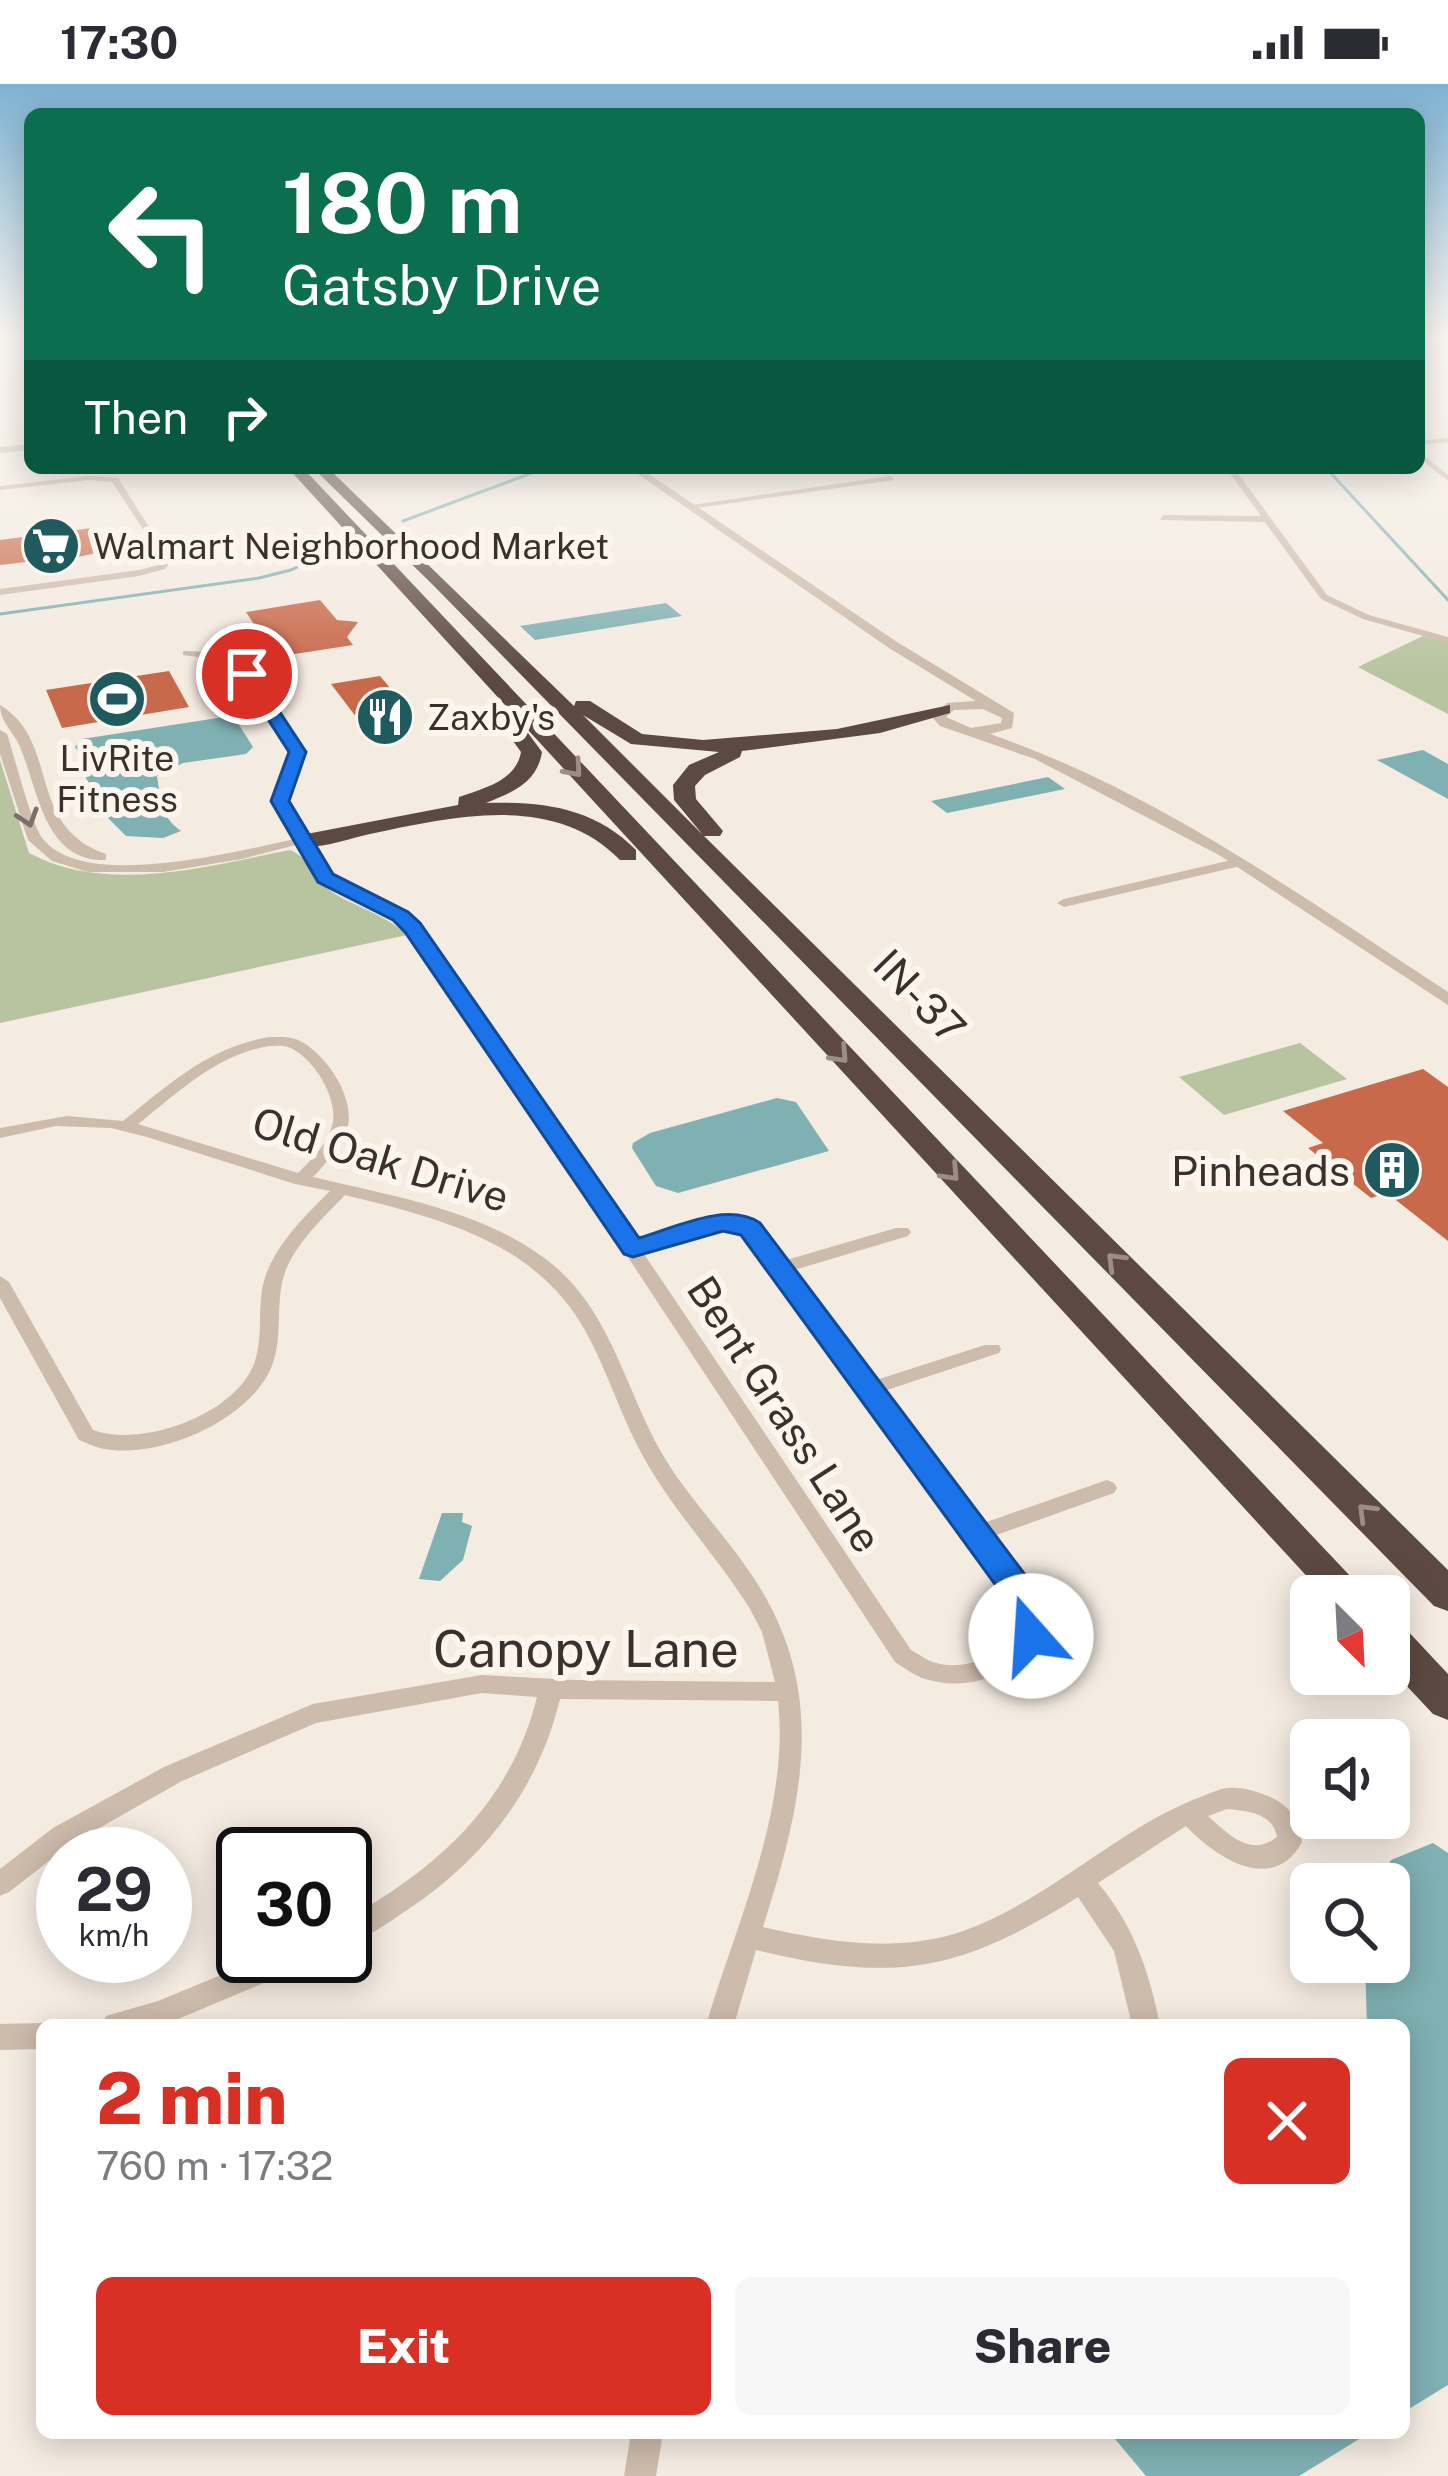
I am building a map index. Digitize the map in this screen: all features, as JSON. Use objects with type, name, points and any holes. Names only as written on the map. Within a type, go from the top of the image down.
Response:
[{"type":"highway","points":[[279,474],[305,502],[396,575]]},
{"type":"highway","points":[[301,474],[1329,1575]]},
{"type":"highway","name":"IN-37","points":[[326,474],[386,535],[416,557],[501,649],[824,966],[1448,1595]]},
{"type":"highway","points":[[347,474],[416,557]]},
{"type":"highway","points":[[442,584],[608,726],[641,741],[714,747],[954,719]]},
{"type":"highway","points":[[301,837],[482,798],[513,784],[530,768],[532,752],[445,638],[440,620]]},
{"type":"highway","points":[[824,966],[685,800],[687,780],[704,765],[747,750],[907,730],[954,719]]},
{"type":"highway","points":[[301,837],[484,810],[533,809],[576,818],[604,832],[734,956],[776,988]]},
{"type":"highway","points":[[1410,1661],[1448,1702]]},
{"type":"street","points":[[1425,459],[1448,479]]},
{"type":"street","points":[[75,474],[78,479]]},
{"type":"street","points":[[643,474],[893,645],[996,708],[1019,735],[1080,765],[1113,795]]},
{"type":"street","points":[[1234,474],[1328,600],[1366,617],[1448,640]]},
{"type":"street","points":[[689,506],[891,478]]},
{"type":"street","points":[[0,488],[78,479],[120,483],[167,562],[139,573],[0,592]]},
{"type":"street","points":[[1162,518],[1267,519]]},
{"type":"street","points":[[893,645],[946,688],[952,696],[954,719]]},
{"type":"street","name":"Bent Grass Lane","points":[[187,653],[219,654],[246,673],[298,752],[280,801],[328,881],[400,916],[412,928],[633,1248],[875,1617],[903,1656],[928,1671],[963,1673],[1005,1661],[1031,1636],[1036,1620],[1029,1605],[977,1534]]},
{"type":"street","points":[[954,719],[996,708]]},
{"type":"street","points":[[0,709],[24,737],[57,836],[92,861]]},
{"type":"street","points":[[954,719],[991,731],[1010,720]]},
{"type":"street","points":[[954,719],[1016,745],[1240,862],[1448,1000]]},
{"type":"street","points":[[0,734],[35,840],[55,856],[170,866],[301,837]]},
{"type":"street","points":[[1064,903],[1240,862]]},
{"type":"street","points":[[124,1127],[227,1050],[254,1041],[293,1043],[333,1086],[344,1119],[332,1151],[301,1180]]},
{"type":"street","name":"Old Oak Drive","points":[[0,1133],[54,1121],[124,1127],[452,1220],[512,1246],[564,1285],[599,1339],[656,1460],[741,1570],[783,1661],[788,1692],[783,1809],[722,2019]]},
{"type":"street","points":[[0,1282],[86,1435],[111,1445],[151,1441],[230,1407],[261,1372],[278,1266],[301,1232],[339,1191]]},
{"type":"street","points":[[633,1248],[740,1222],[781,1268],[977,1534],[1107,1488]]},
{"type":"street","points":[[781,1268],[902,1232]]},
{"type":"street","points":[[869,1389],[992,1349]]},
{"type":"street","name":"Canopy Lane","points":[[0,1884],[62,1836],[172,1774],[313,1714],[482,1684],[788,1692]]},
{"type":"street","points":[[372,1918],[422,1889],[483,1830],[535,1753],[551,1689]]},
{"type":"street","points":[[746,1935],[820,1955],[870,1960],[923,1955],[968,1944],[1019,1921],[1189,1812]]},
{"type":"street","points":[[1081,1881],[1120,1928],[1130,1949],[1145,2019]]},
{"type":"street","points":[[139,2019],[233,1983]]},
{"type":"street","points":[[0,2036],[36,2036]]},
{"type":"street","points":[[640,2476],[646,2439]]},
{"type":"green space","points":[[1423,636],[1448,642],[1448,714],[1358,667]]},
{"type":"green space","points":[[0,760],[29,853],[59,866],[124,875],[158,873],[290,850],[332,892],[407,935],[0,1023]]},
{"type":"green space","points":[[1300,1043],[1347,1079],[1224,1115],[1179,1077]]},
{"type":"water","points":[[666,603],[682,616],[535,640],[520,626]]},
{"type":"water","points":[[224,717],[236,720],[253,747],[246,754],[183,763],[157,776],[165,813],[181,831],[163,838],[126,836],[102,812],[75,747],[82,739]]},
{"type":"water","points":[[1423,750],[1448,764],[1448,799],[1377,760]]},
{"type":"water","points":[[1048,777],[1065,789],[947,813],[931,801]]},
{"type":"water","points":[[777,1098],[796,1102],[829,1151],[678,1193],[656,1186],[632,1148],[650,1133]]},
{"type":"water","points":[[442,1513],[463,1513],[462,1522],[472,1526],[463,1560],[440,1581],[419,1579]]},
{"type":"water","points":[[1433,1843],[1448,1853],[1448,2385],[1410,2408],[1410,2019],[1367,2019],[1366,1983],[1410,1983],[1410,1863],[1389,1863]]},
{"type":"water","points":[[1115,2439],[1359,2439],[1299,2476],[1146,2476]]},
{"type":"building","name":"Walmart Neighborhood Market","points":[[92,528],[106,551],[45,564],[43,560],[0,565],[0,540]]},
{"type":"building","points":[[320,600],[337,620],[358,622],[347,637],[353,645],[275,657],[246,612]]},
{"type":"building","name":"LivRite Fitness","points":[[169,671],[189,707],[62,728],[46,690]]},
{"type":"building","points":[[380,676],[415,718],[363,726],[331,684]]},
{"type":"building","name":"Pinheads","points":[[1423,1069],[1448,1087],[1448,1241],[1387,1193],[1371,1198],[1308,1148],[1323,1143],[1283,1111]]},
{"type":"waterway","points":[[403,521],[529,474]]},
{"type":"waterway","points":[[1332,474],[1448,600]]},
{"type":"waterway","points":[[0,614],[259,578],[291,570],[342,546]]},
{"type":"place","name":"Walmart Neighborhood Market","points":[[51,546]]},
{"type":"place","name":"LivRite Fitness","points":[[117,699]]},
{"type":"place","name":"Zaxby's","points":[[385,717]]},
{"type":"place","name":"Pinheads","points":[[1392,1170]]},
{"type":"route","points":[[247,674],[298,752],[280,801],[325,878],[400,916],[412,928],[633,1248],[722,1223],[740,1222],[750,1229],[1029,1605],[1036,1620],[1031,1636]]}]
